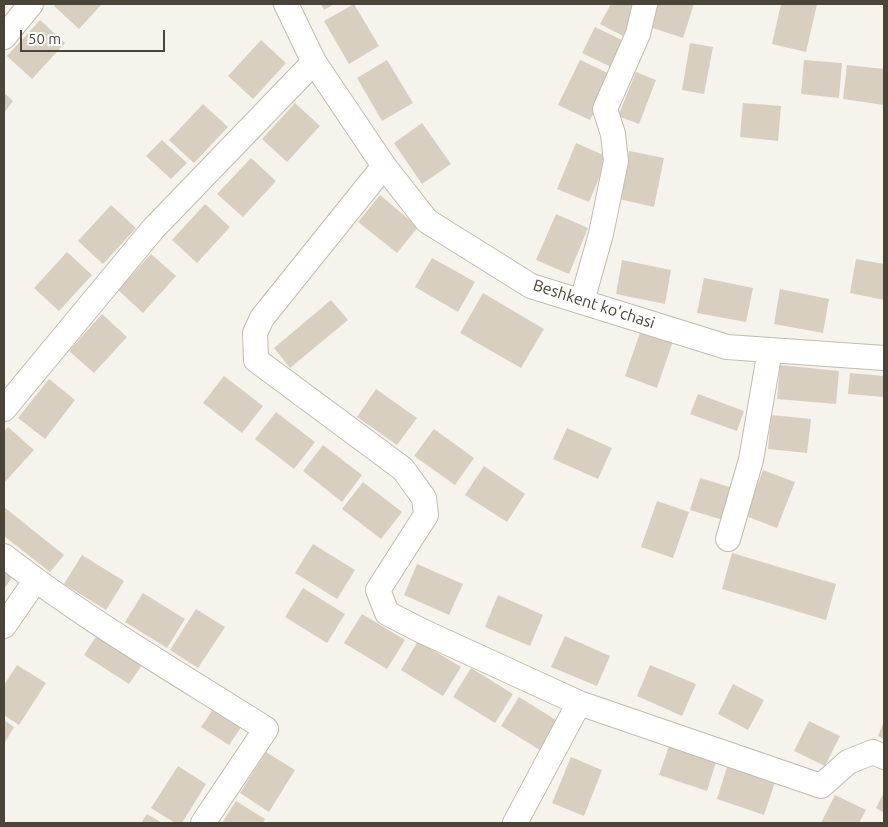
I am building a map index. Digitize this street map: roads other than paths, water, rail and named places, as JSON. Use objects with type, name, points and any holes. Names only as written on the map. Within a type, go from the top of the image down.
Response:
[{"type":"street","points":[[4,37],[31,4]]},
{"type":"street","name":"Beshkent ko'chasi","points":[[286,4],[314,62],[384,166],[427,220],[531,286],[727,347],[884,358]]},
{"type":"street","points":[[582,301],[601,234],[616,161],[613,134],[605,109],[638,34],[645,4]]},
{"type":"street","points":[[4,409],[153,229],[314,62]]},
{"type":"street","points":[[384,166],[262,318],[255,333],[256,360],[402,469],[424,498],[426,515],[378,590],[387,613],[578,703],[822,786],[848,762],[872,752],[884,757]]},
{"type":"street","points":[[728,539],[751,460],[770,350]]},
{"type":"street","points":[[4,556],[35,581],[104,627],[266,729],[204,823]]},
{"type":"street","points":[[4,626],[35,581]]},
{"type":"street","points":[[515,823],[578,703]]}]
